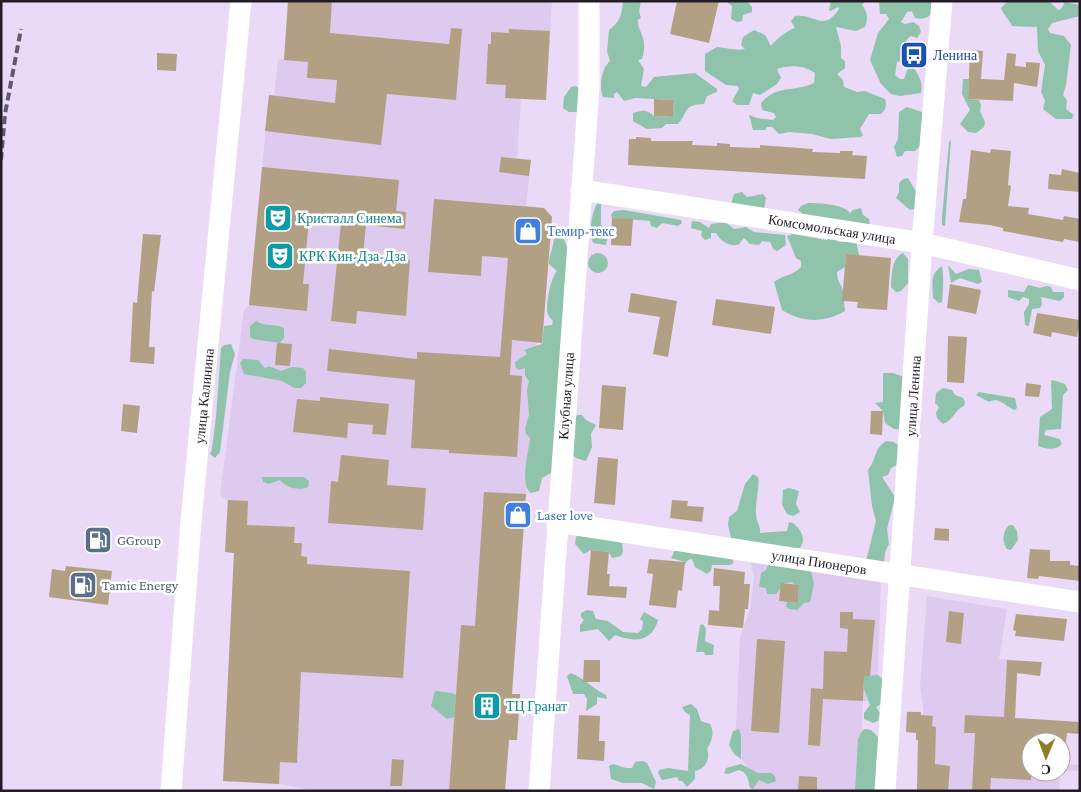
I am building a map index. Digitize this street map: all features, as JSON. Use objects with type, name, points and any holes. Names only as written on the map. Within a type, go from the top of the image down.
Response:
[{"type":"street","name":"улица Калинина","points":[[171,791],[191,521],[241,1]]},
{"type":"street","name":"Клубная улица","points":[[539,791],[589,88],[589,1]]},
{"type":"street","name":"улица Ленина","points":[[885,791],[922,243],[942,1]]},
{"type":"street","name":"Комсомольская улица","points":[[581,190],[922,243],[1080,280]]},
{"type":"street","name":"улица Пионеров","points":[[557,522],[1080,602]]},
{"type":"shaded area","points":[[288,1],[552,1],[546,100],[521,99],[517,158],[531,160],[526,206],[544,208],[552,217],[542,343],[537,342],[512,694],[520,694],[517,740],[509,740],[505,791],[316,791],[279,784],[223,781],[234,553],[225,552],[228,501],[220,495],[244,310],[249,305],[269,95],[274,96],[278,60],[284,59]]},
{"type":"shaded area","points":[[750,559],[881,577],[877,701],[863,701],[859,791],[752,791],[754,776],[735,750],[740,637],[750,610],[754,577]]},
{"type":"shaded area","points":[[927,596],[1007,609],[999,659],[1018,660],[1015,718],[1067,721],[1066,732],[1021,732],[1021,782],[1059,782],[1059,791],[917,791],[918,740],[916,740],[916,733],[907,732],[907,711],[921,712],[921,715],[924,715],[920,686]]},
{"type":"shaded area","points":[[1071,764],[1079,765],[1078,771],[1071,771]]},
{"type":"green space","points":[[623,1],[641,1],[639,11],[641,18],[638,20],[638,24],[644,40],[644,52],[642,59],[638,60],[644,69],[641,86],[646,87],[654,77],[695,73],[717,89],[717,92],[707,96],[704,104],[689,107],[678,124],[666,124],[662,128],[647,129],[633,121],[633,113],[642,111],[649,112],[654,116],[673,117],[674,100],[635,98],[624,101],[617,92],[614,94],[614,98],[603,97],[601,88],[602,78],[605,68],[610,61],[607,51],[609,30],[620,17]]},
{"type":"green space","points":[[726,1],[747,1],[752,7],[752,12],[743,15],[742,21],[737,22],[731,19],[732,6]]},
{"type":"green space","points":[[831,1],[865,1],[862,5],[867,16],[865,27],[856,31],[836,27],[841,46],[841,58],[845,61],[845,68],[837,74],[843,80],[844,87],[857,92],[865,91],[885,99],[886,106],[884,111],[881,114],[869,114],[860,129],[863,135],[861,137],[831,139],[812,134],[789,132],[779,134],[772,127],[767,127],[765,130],[753,130],[749,115],[773,120],[776,117],[774,113],[762,110],[761,103],[767,97],[779,91],[799,88],[814,83],[815,73],[806,68],[796,66],[777,69],[781,78],[777,84],[760,95],[753,93],[749,105],[737,105],[732,101],[739,89],[738,86],[726,85],[705,71],[705,54],[717,47],[735,50],[745,49],[741,45],[743,37],[754,30],[765,35],[771,46],[788,31],[795,28],[791,21],[795,16],[823,21],[828,20],[839,9],[838,7],[831,11],[829,10]]},
{"type":"green space","points":[[879,1],[936,1],[934,9],[927,17],[915,18],[912,11],[907,12],[901,22],[905,24],[913,22],[919,26],[921,32],[917,38],[911,36],[907,39],[905,60],[897,62],[895,75],[900,79],[904,79],[910,63],[921,81],[921,93],[900,96],[891,94],[881,84],[870,60],[878,33],[889,19],[886,14],[880,14]]},
{"type":"green space","points":[[1008,1],[1050,2],[1058,10],[1061,9],[1065,2],[1080,5],[1080,16],[1052,23],[1048,29],[1050,33],[1064,36],[1071,45],[1063,95],[1067,100],[1066,109],[1074,115],[1072,119],[1056,119],[1043,109],[1045,101],[1041,92],[1045,65],[1038,51],[1037,27],[1012,26],[1001,8]]},
{"type":"green space","points":[[963,79],[969,79],[968,99],[979,100],[981,105],[980,111],[985,122],[984,127],[976,133],[968,132],[960,124],[970,110],[962,94]]},
{"type":"green space","points":[[576,86],[580,89],[579,112],[569,112],[563,108],[564,97],[571,87]]},
{"type":"green space","points":[[907,107],[925,113],[921,145],[915,151],[905,151],[902,156],[897,157],[894,147],[898,139],[899,112]]},
{"type":"green space","points":[[951,140],[945,226],[942,225],[942,217],[949,142]]},
{"type":"green space","points":[[908,178],[918,195],[915,209],[910,210],[896,198],[899,192],[899,183],[903,179]]},
{"type":"green space","points":[[742,192],[747,197],[763,194],[766,198],[764,209],[730,208],[734,194]]},
{"type":"green space","points":[[597,203],[601,204],[601,225],[609,230],[606,245],[593,243],[591,223]]},
{"type":"green space","points":[[808,203],[837,206],[850,213],[861,208],[863,215],[869,219],[870,225],[806,217],[798,210],[801,206]]},
{"type":"green space","points":[[624,210],[681,220],[682,223],[678,226],[662,223],[657,228],[651,226],[650,221],[612,218],[611,215],[614,211]]},
{"type":"green space","points":[[692,221],[700,222],[709,228],[711,224],[725,222],[734,229],[746,227],[754,232],[785,235],[786,245],[777,251],[773,249],[770,242],[762,241],[759,245],[750,244],[744,238],[738,245],[731,245],[723,241],[716,233],[711,233],[711,238],[705,240],[701,236],[702,231],[691,228]]},
{"type":"green space","points":[[793,234],[826,240],[833,238],[839,242],[856,241],[859,255],[846,255],[845,267],[837,272],[843,291],[845,311],[830,318],[814,320],[797,317],[782,310],[774,282],[801,267],[801,261],[796,258],[787,236]]},
{"type":"green space","points":[[554,239],[564,239],[567,247],[574,248],[564,286],[568,291],[554,471],[542,478],[539,491],[531,493],[527,489],[525,476],[530,438],[526,434],[525,428],[529,415],[527,390],[529,381],[525,375],[525,368],[519,370],[516,368],[515,362],[527,354],[524,350],[542,344],[544,326],[552,325],[553,321],[549,317],[547,305],[551,285],[557,271],[549,264],[549,261]]},
{"type":"green space","points":[[598,253],[605,256],[608,263],[605,270],[598,273],[591,270],[588,263],[591,256]]},
{"type":"green space","points":[[903,253],[908,259],[908,283],[901,291],[896,292],[891,287],[893,268],[896,259]]},
{"type":"green space","points":[[948,265],[956,274],[969,269],[979,270],[982,282],[978,284],[960,278],[951,283]]},
{"type":"green space","points":[[942,266],[942,302],[939,303],[933,298],[933,276]]},
{"type":"green space","points":[[1028,285],[1040,288],[1047,286],[1051,287],[1053,292],[1064,292],[1064,297],[1060,301],[1041,297],[1042,304],[1040,308],[1032,309],[1029,326],[1025,325],[1024,312],[1029,304],[1029,299],[1023,297],[1019,301],[1008,297],[1008,290],[1024,292]]},
{"type":"green space","points":[[256,321],[284,328],[284,338],[280,343],[253,339],[250,336],[250,326]]},
{"type":"green space","points":[[231,344],[235,354],[230,372],[220,452],[215,458],[210,454],[216,417],[221,348],[224,345]]},
{"type":"green space","points":[[243,359],[258,360],[265,368],[269,366],[281,371],[292,367],[303,368],[306,372],[306,383],[301,388],[294,388],[282,381],[244,374],[240,363]]},
{"type":"green space","points":[[883,373],[893,373],[904,377],[906,430],[894,429],[885,423],[883,411],[875,403],[883,402]]},
{"type":"green space","points":[[1051,381],[1065,384],[1068,390],[1063,395],[1061,429],[1046,430],[1044,435],[1060,439],[1062,444],[1057,448],[1051,449],[1038,446],[1040,417],[1052,409]]},
{"type":"green space","points":[[943,388],[952,390],[955,395],[963,398],[965,402],[964,406],[950,420],[943,424],[937,418],[936,413],[939,407],[935,403],[936,393]]},
{"type":"green space","points":[[979,392],[1015,398],[1017,408],[1015,410],[1011,409],[996,400],[989,402],[976,395]]},
{"type":"green space","points":[[577,415],[582,415],[586,420],[596,425],[591,434],[592,447],[586,461],[576,458],[570,453],[574,419]]},
{"type":"green space","points":[[886,441],[894,442],[899,446],[897,465],[891,468],[888,475],[882,477],[895,497],[887,529],[889,544],[885,552],[884,563],[866,561],[876,521],[872,506],[868,470],[879,447]]},
{"type":"green space","points":[[753,474],[758,477],[756,514],[760,533],[787,531],[789,522],[793,523],[803,537],[800,548],[791,549],[731,538],[728,525],[729,517],[737,511],[745,484]]},
{"type":"green space","points":[[262,477],[304,477],[309,481],[308,487],[297,489],[286,485],[280,480],[269,484],[263,482]]},
{"type":"green space","points":[[789,488],[799,491],[796,504],[800,512],[793,516],[787,514],[782,505],[783,490]]},
{"type":"green space","points":[[1009,525],[1013,525],[1017,531],[1018,540],[1011,550],[1007,549],[1004,540],[1005,531]]},
{"type":"green space","points":[[581,533],[622,543],[623,551],[621,556],[612,558],[609,552],[591,550],[584,554],[575,544],[576,537]]},
{"type":"green space","points":[[676,548],[693,554],[702,550],[732,558],[734,563],[730,565],[712,565],[711,571],[707,574],[695,567],[692,559],[688,560],[685,564],[685,562],[671,558]]},
{"type":"green space","points":[[769,563],[810,567],[814,584],[810,602],[804,603],[797,610],[789,609],[786,606],[787,602],[798,603],[799,589],[792,582],[785,583],[776,594],[767,594],[766,588],[759,587],[761,573],[766,570]]},
{"type":"green space","points":[[587,610],[593,611],[596,619],[608,621],[623,632],[638,633],[642,629],[643,622],[640,619],[644,612],[658,620],[655,628],[647,637],[628,639],[615,635],[609,641],[598,629],[580,632],[580,625],[584,620],[581,617],[581,613]]},
{"type":"green space","points":[[703,624],[706,629],[705,641],[714,645],[713,655],[696,652],[700,625]]},
{"type":"green space","points":[[571,673],[606,695],[607,699],[597,697],[597,704],[586,711],[587,699],[584,694],[573,694],[567,676]]},
{"type":"green space","points":[[878,675],[884,680],[883,703],[876,707],[880,713],[878,721],[873,723],[864,719],[864,713],[870,705],[864,689],[864,676]]},
{"type":"green space","points":[[435,691],[456,695],[454,717],[447,719],[431,706]]},
{"type":"green space","points":[[691,704],[697,709],[701,721],[710,724],[713,733],[707,749],[708,760],[702,768],[695,771],[695,779],[687,787],[677,777],[662,780],[658,773],[659,770],[668,768],[688,771],[690,715],[682,707]]},
{"type":"green space","points":[[739,729],[741,735],[741,759],[734,754],[729,745],[733,731]]},
{"type":"green space","points":[[865,729],[871,730],[881,740],[879,757],[876,761],[877,791],[855,791],[858,739]]},
{"type":"green space","points":[[643,761],[647,763],[656,782],[654,789],[642,783],[623,783],[611,779],[609,766],[613,764],[632,768],[635,762]]},
{"type":"green space","points":[[741,764],[758,773],[771,773],[775,776],[776,781],[768,784],[759,780],[753,789],[750,788],[747,777],[742,771],[724,773],[726,768]]},
{"type":"building","points":[[288,1],[332,1],[330,33],[449,44],[451,28],[462,29],[456,100],[387,94],[381,145],[265,131],[269,95],[335,103],[337,80],[307,78],[308,62],[284,60]]},
{"type":"building","points":[[677,1],[719,1],[709,43],[670,34]]},
{"type":"building","points":[[509,29],[550,31],[546,100],[505,98],[506,85],[486,84],[488,44],[491,44],[491,32],[509,33]]},
{"type":"building","points":[[970,50],[983,51],[981,79],[1004,80],[1007,53],[1016,54],[1015,66],[1026,67],[1026,62],[1040,63],[1037,87],[1014,83],[1013,101],[968,99]]},
{"type":"building","points":[[157,53],[177,54],[176,71],[157,70]]},
{"type":"building","points":[[654,99],[674,100],[673,117],[654,116]]},
{"type":"building","points":[[636,137],[651,138],[651,141],[693,141],[692,145],[717,146],[717,143],[730,144],[730,147],[760,148],[760,145],[813,149],[812,152],[840,153],[840,151],[853,151],[852,155],[867,156],[865,179],[628,165],[629,139],[636,139]]},
{"type":"building","points":[[991,149],[1011,151],[1008,185],[1011,186],[1008,206],[1029,208],[1028,214],[1063,220],[1064,216],[1080,219],[1080,242],[1064,239],[1063,242],[1003,231],[1003,228],[990,225],[959,222],[963,199],[966,199],[971,150],[990,153]]},
{"type":"building","points":[[501,157],[531,160],[529,176],[499,172]]},
{"type":"building","name":"КРК Кин-Дза-Дза","points":[[262,167],[399,180],[396,211],[406,212],[405,229],[366,225],[363,256],[410,260],[406,316],[357,311],[356,324],[331,321],[341,223],[309,220],[303,284],[309,284],[307,311],[249,305]]},
{"type":"building","points":[[1062,169],[1080,173],[1080,192],[1048,189],[1049,174],[1061,175]]},
{"type":"building","points":[[434,199],[544,208],[552,217],[542,343],[512,340],[510,375],[522,376],[517,457],[449,453],[449,450],[411,448],[415,380],[327,371],[329,349],[417,359],[417,352],[500,357],[508,258],[482,256],[481,276],[428,272]]},
{"type":"building","points":[[612,218],[633,219],[631,246],[611,245]]},
{"type":"building","points":[[143,234],[161,235],[154,292],[152,291],[149,347],[155,347],[154,364],[130,362],[133,302],[137,303]]},
{"type":"building","points":[[846,254],[891,258],[887,310],[857,308],[858,302],[842,301]]},
{"type":"building","points":[[950,284],[981,290],[976,314],[947,308]]},
{"type":"building","points":[[631,293],[677,301],[668,357],[653,354],[660,317],[628,312]]},
{"type":"building","points":[[716,299],[775,307],[771,334],[712,325]]},
{"type":"building","points":[[1037,313],[1080,320],[1077,337],[1052,332],[1051,337],[1033,333]]},
{"type":"building","points":[[948,336],[967,337],[964,383],[947,382]]},
{"type":"building","points":[[277,343],[292,344],[290,366],[275,365]]},
{"type":"building","points":[[1026,383],[1041,385],[1039,397],[1025,396]]},
{"type":"building","points":[[602,385],[626,387],[623,430],[599,428]]},
{"type":"building","points":[[320,397],[389,404],[386,435],[372,434],[373,425],[348,423],[347,438],[293,432],[297,399],[320,401]]},
{"type":"building","points":[[123,404],[140,406],[137,433],[121,431]]},
{"type":"building","points":[[871,411],[883,411],[882,435],[870,434]]},
{"type":"building","points":[[341,455],[389,460],[387,485],[426,488],[423,530],[328,523],[331,481],[338,482]]},
{"type":"building","points":[[598,457],[618,459],[615,505],[594,503]]},
{"type":"building","name":"ТЦ Гранат","points":[[484,492],[526,494],[512,694],[520,694],[517,740],[509,740],[505,791],[449,791],[461,625],[475,626]]},
{"type":"building","points":[[228,500],[248,501],[247,525],[295,527],[294,543],[302,543],[301,556],[307,557],[307,564],[410,571],[403,678],[301,672],[297,763],[280,762],[279,784],[223,781],[234,553],[225,552]]},
{"type":"building","points":[[672,500],[688,501],[687,506],[704,507],[702,522],[670,518]]},
{"type":"building","points":[[935,528],[949,529],[949,541],[934,540]]},
{"type":"building","points":[[1030,549],[1050,550],[1050,561],[1070,561],[1070,565],[1080,566],[1080,581],[1039,576],[1038,579],[1027,578]]},
{"type":"building","points":[[591,550],[609,552],[607,574],[610,574],[609,586],[627,587],[626,598],[587,595]]},
{"type":"building","points":[[649,559],[685,562],[682,591],[678,590],[676,608],[649,605],[653,574],[647,573]]},
{"type":"building","points":[[66,566],[112,571],[108,605],[49,597],[52,569],[65,571]]},
{"type":"building","points":[[714,568],[745,572],[744,584],[750,584],[748,609],[745,609],[743,628],[708,625],[709,610],[719,611],[720,586],[713,586]]},
{"type":"building","points":[[781,583],[799,585],[798,603],[779,601]]},
{"type":"building","points":[[949,611],[964,613],[961,644],[946,642]]},
{"type":"building","points":[[840,612],[853,612],[853,619],[875,620],[870,676],[864,676],[863,701],[823,699],[820,746],[808,745],[811,688],[823,689],[824,651],[847,652],[848,629],[840,628]]},
{"type":"building","points":[[1016,614],[1067,619],[1064,641],[1015,636],[1016,631],[1013,630]]},
{"type":"building","points":[[757,639],[785,641],[779,733],[751,731]]},
{"type":"building","points":[[584,660],[600,660],[600,682],[583,682]]},
{"type":"building","points":[[1007,660],[1042,662],[1040,676],[1017,673],[1015,718],[1080,722],[1080,734],[1071,732],[1021,732],[1021,780],[991,778],[990,791],[972,791],[975,733],[964,733],[965,715],[1004,717]]},
{"type":"building","points":[[907,712],[921,712],[921,715],[933,716],[932,726],[936,727],[935,764],[950,766],[948,791],[917,791],[918,740],[916,740],[916,733],[906,732]]},
{"type":"building","points":[[579,715],[600,716],[599,741],[605,741],[604,761],[577,759]]},
{"type":"building","points":[[392,759],[404,760],[402,786],[390,786]]},
{"type":"building","points":[[799,776],[817,777],[817,790],[798,790]]},
{"type":"railway","points":[[1,160],[5,114],[21,29]]},
{"type":"place","name":"Ленина","points":[[914,55]]},
{"type":"place","name":"Кристалл Синема","points":[[278,218]]},
{"type":"place","name":"Темир-текс","points":[[528,231]]},
{"type":"place","name":"КРК Кин-Дза-Дза","points":[[280,256]]},
{"type":"place","name":"Laser love","points":[[518,515]]},
{"type":"place","name":"GGroup","points":[[98,540]]},
{"type":"place","name":"Tamic Energy","points":[[83,585]]},
{"type":"place","name":"ТЦ Гранат","points":[[487,706]]}]
